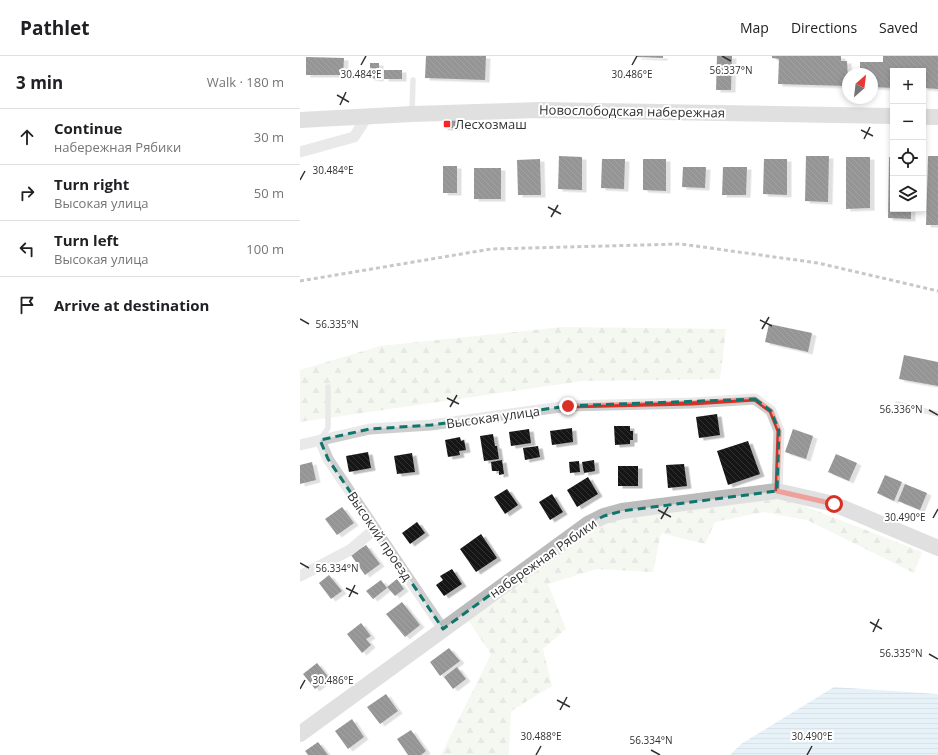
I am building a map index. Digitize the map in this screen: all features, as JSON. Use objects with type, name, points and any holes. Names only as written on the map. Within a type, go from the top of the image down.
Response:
[{"type":"street","name":"Новослободская набережная","points":[[300,120],[412,114],[540,110],[890,116]]},
{"type":"street","points":[[926,116],[938,117]]},
{"type":"street","points":[[300,152],[354,137],[367,117]]},
{"type":"street","name":"Высокая улица","points":[[300,445],[370,429],[431,425],[568,406],[692,403],[755,399],[771,411],[779,431],[777,491]]},
{"type":"street","name":"Высокий проезд","points":[[320,440],[328,459],[443,629]]},
{"type":"street","name":"набережная Рябики","points":[[300,734],[588,524],[604,516],[622,511],[777,491],[834,504],[938,548]]},
{"type":"street","points":[[300,576],[350,550],[375,529]]},
{"type":"lane","points":[[412,114],[413,80]]},
{"type":"lane","points":[[320,440],[328,428],[328,387]]},
{"type":"lane","points":[[897,404],[938,414]]},
{"type":"highlighted area","points":[[755,399],[771,411],[779,431],[777,491],[622,511],[604,516],[588,524],[443,629],[328,459],[320,440],[370,429],[431,425],[568,406]]},
{"type":"green space","points":[[562,327],[726,329],[720,379],[582,381],[300,422],[300,370],[380,346]]},
{"type":"green space","points":[[774,499],[799,504],[922,552],[914,573],[807,520],[763,512],[715,522],[705,544],[661,533],[653,572],[597,569],[548,584],[566,629],[543,649],[552,686],[511,711],[508,755],[441,755],[491,654],[468,620],[587,531],[615,520]]},
{"type":"water","points":[[834,687],[938,694],[938,755],[730,755],[741,744]]},
{"type":"building","points":[[426,56],[486,56],[485,80],[425,78]]},
{"type":"building","points":[[663,56],[663,58],[637,57]]},
{"type":"building","points":[[717,56],[732,56],[731,90],[716,90]]},
{"type":"building","points":[[772,56],[841,56],[841,61],[847,61],[847,68],[842,68],[842,86],[778,84],[779,59],[772,58]]},
{"type":"building","points":[[883,56],[938,56],[938,89],[926,88],[926,68],[890,68],[890,88],[878,87],[878,68],[860,68],[860,62],[883,62]]},
{"type":"building","points":[[306,57],[344,58],[343,75],[306,75]]},
{"type":"building","points":[[370,63],[379,63],[379,79],[370,78]]},
{"type":"building","points":[[384,70],[402,70],[402,79],[384,79]]},
{"type":"building","points":[[443,120],[456,120],[456,128],[443,128]]},
{"type":"building","points":[[559,156],[582,157],[582,190],[558,189]]},
{"type":"building","points":[[806,156],[829,156],[828,202],[805,201]]},
{"type":"building","points":[[928,156],[938,156],[938,225],[926,225]]},
{"type":"building","points":[[846,157],[870,157],[870,208],[846,209]]},
{"type":"building","points":[[890,157],[890,212],[911,212],[911,219],[888,218]]},
{"type":"building","points":[[540,159],[541,195],[518,195],[517,160]]},
{"type":"building","points":[[602,159],[625,159],[624,189],[601,188]]},
{"type":"building","points":[[643,159],[666,159],[666,191],[643,190]]},
{"type":"building","points":[[764,159],[787,159],[787,195],[763,194]]},
{"type":"building","points":[[443,166],[457,166],[457,193],[443,193]]},
{"type":"building","points":[[683,167],[706,167],[705,188],[682,187]]},
{"type":"building","points":[[723,167],[747,167],[746,195],[722,195]]},
{"type":"building","points":[[474,168],[501,168],[501,199],[474,199]]},
{"type":"building","points":[[769,324],[812,333],[808,352],[765,342]]},
{"type":"building","points":[[904,355],[938,362],[938,386],[899,379]]},
{"type":"building","points":[[717,414],[720,435],[699,438],[696,417]]},
{"type":"building","points":[[614,426],[630,426],[630,431],[633,431],[633,440],[630,440],[630,444],[615,445]]},
{"type":"building","points":[[572,428],[573,442],[552,445],[550,431]]},
{"type":"building","points":[[529,429],[531,443],[511,446],[509,432]]},
{"type":"building","points":[[793,429],[813,436],[806,459],[785,452]]},
{"type":"building","points":[[493,434],[499,459],[484,461],[480,436]]},
{"type":"building","points":[[460,437],[461,441],[464,440],[466,450],[459,451],[460,455],[448,457],[445,440]]},
{"type":"building","points":[[748,441],[760,474],[728,485],[717,451]]},
{"type":"building","points":[[538,446],[540,457],[525,460],[523,448]]},
{"type":"building","points":[[368,452],[371,468],[349,472],[346,456]]},
{"type":"building","points":[[412,453],[415,472],[397,474],[394,456]]},
{"type":"building","points":[[836,454],[857,463],[849,481],[828,472]]},
{"type":"building","points":[[502,460],[504,474],[499,475],[499,471],[492,471],[491,462]]},
{"type":"building","points":[[594,460],[595,471],[584,473],[582,462]]},
{"type":"building","points":[[579,461],[580,472],[570,473],[569,462]]},
{"type":"building","points":[[312,462],[316,480],[300,484],[300,465]]},
{"type":"building","points":[[684,464],[687,486],[668,488],[666,465]]},
{"type":"building","points":[[618,466],[638,466],[638,486],[618,486]]},
{"type":"building","points":[[885,475],[902,482],[894,501],[877,493]]},
{"type":"building","points":[[588,477],[598,494],[577,507],[567,490]]},
{"type":"building","points":[[905,484],[927,493],[920,510],[898,501]]},
{"type":"building","points":[[507,489],[518,505],[505,514],[494,497]]},
{"type":"building","points":[[552,494],[563,512],[550,520],[539,502]]},
{"type":"building","points":[[342,507],[354,523],[337,535],[325,519]]},
{"type":"building","points":[[417,522],[425,533],[410,544],[402,533]]},
{"type":"building","points":[[481,534],[497,558],[476,572],[460,549]]},
{"type":"building","points":[[366,545],[380,564],[365,575],[351,555]]},
{"type":"building","points":[[452,569],[462,584],[444,596],[436,585],[443,580],[440,576]]},
{"type":"building","points":[[329,575],[342,591],[331,599],[319,583]]},
{"type":"building","points":[[397,579],[404,589],[395,596],[387,587]]},
{"type":"building","points":[[381,580],[387,588],[373,599],[366,591]]},
{"type":"building","points":[[402,602],[420,625],[405,637],[386,614]]},
{"type":"building","points":[[361,623],[371,636],[366,639],[371,645],[362,653],[347,634]]},
{"type":"building","points":[[449,648],[460,661],[440,676],[430,662]]},
{"type":"building","points":[[317,663],[329,678],[315,689],[303,674]]},
{"type":"building","points":[[457,667],[466,679],[453,689],[444,677]]},
{"type":"building","points":[[386,694],[398,711],[380,724],[367,707]]},
{"type":"building","points":[[352,719],[364,737],[348,749],[335,731]]},
{"type":"building","points":[[411,730],[426,751],[421,755],[408,755],[397,739]]},
{"type":"building","points":[[318,742],[328,755],[308,755],[305,751]]},
{"type":"railway","points":[[300,281],[491,249],[681,244],[818,263],[938,291]]},
{"type":"place","name":"Лесхозмаш","points":[[447,124]]},
{"type":"route","points":[[568,406],[692,403],[755,399],[771,411],[779,431],[777,491],[834,504]]}]
